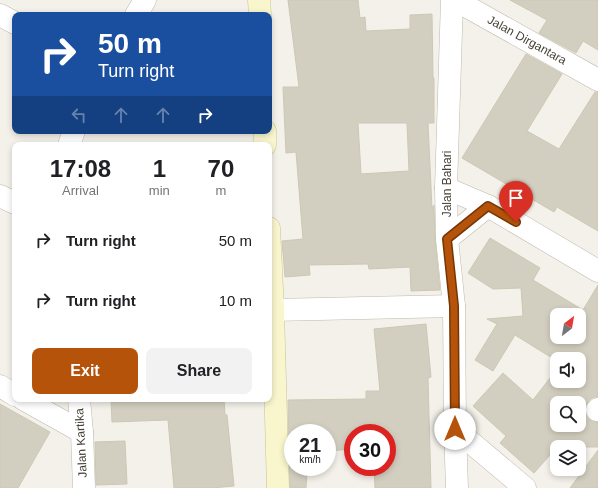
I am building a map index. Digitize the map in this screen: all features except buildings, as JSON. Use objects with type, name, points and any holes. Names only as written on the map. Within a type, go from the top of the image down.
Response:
[{"type":"main road","points":[[259,0],[260,12]]},
{"type":"main road","points":[[272,290],[278,488]]},
{"type":"street","points":[[138,12],[145,0]]},
{"type":"street","name":"Jalan Dirgantara","points":[[454,0],[598,80]]},
{"type":"street","name":"Jalan Bahari","points":[[454,0],[446,188],[447,239],[454,306],[457,488]]},
{"type":"street","points":[[0,14],[12,21]]},
{"type":"street","points":[[446,188],[488,206],[598,271]]},
{"type":"street","points":[[0,196],[12,202]]},
{"type":"street","points":[[447,239],[488,206]]},
{"type":"street","points":[[273,310],[454,306]]},
{"type":"street","points":[[0,386],[12,392]]},
{"type":"street","points":[[28,402],[82,432]]},
{"type":"street","name":"Jalan Kartika","points":[[79,402],[84,488]]},
{"type":"street","points":[[455,429],[525,488]]},
{"type":"route","points":[[455,429],[454,306],[447,239],[488,206],[516,222]]}]
